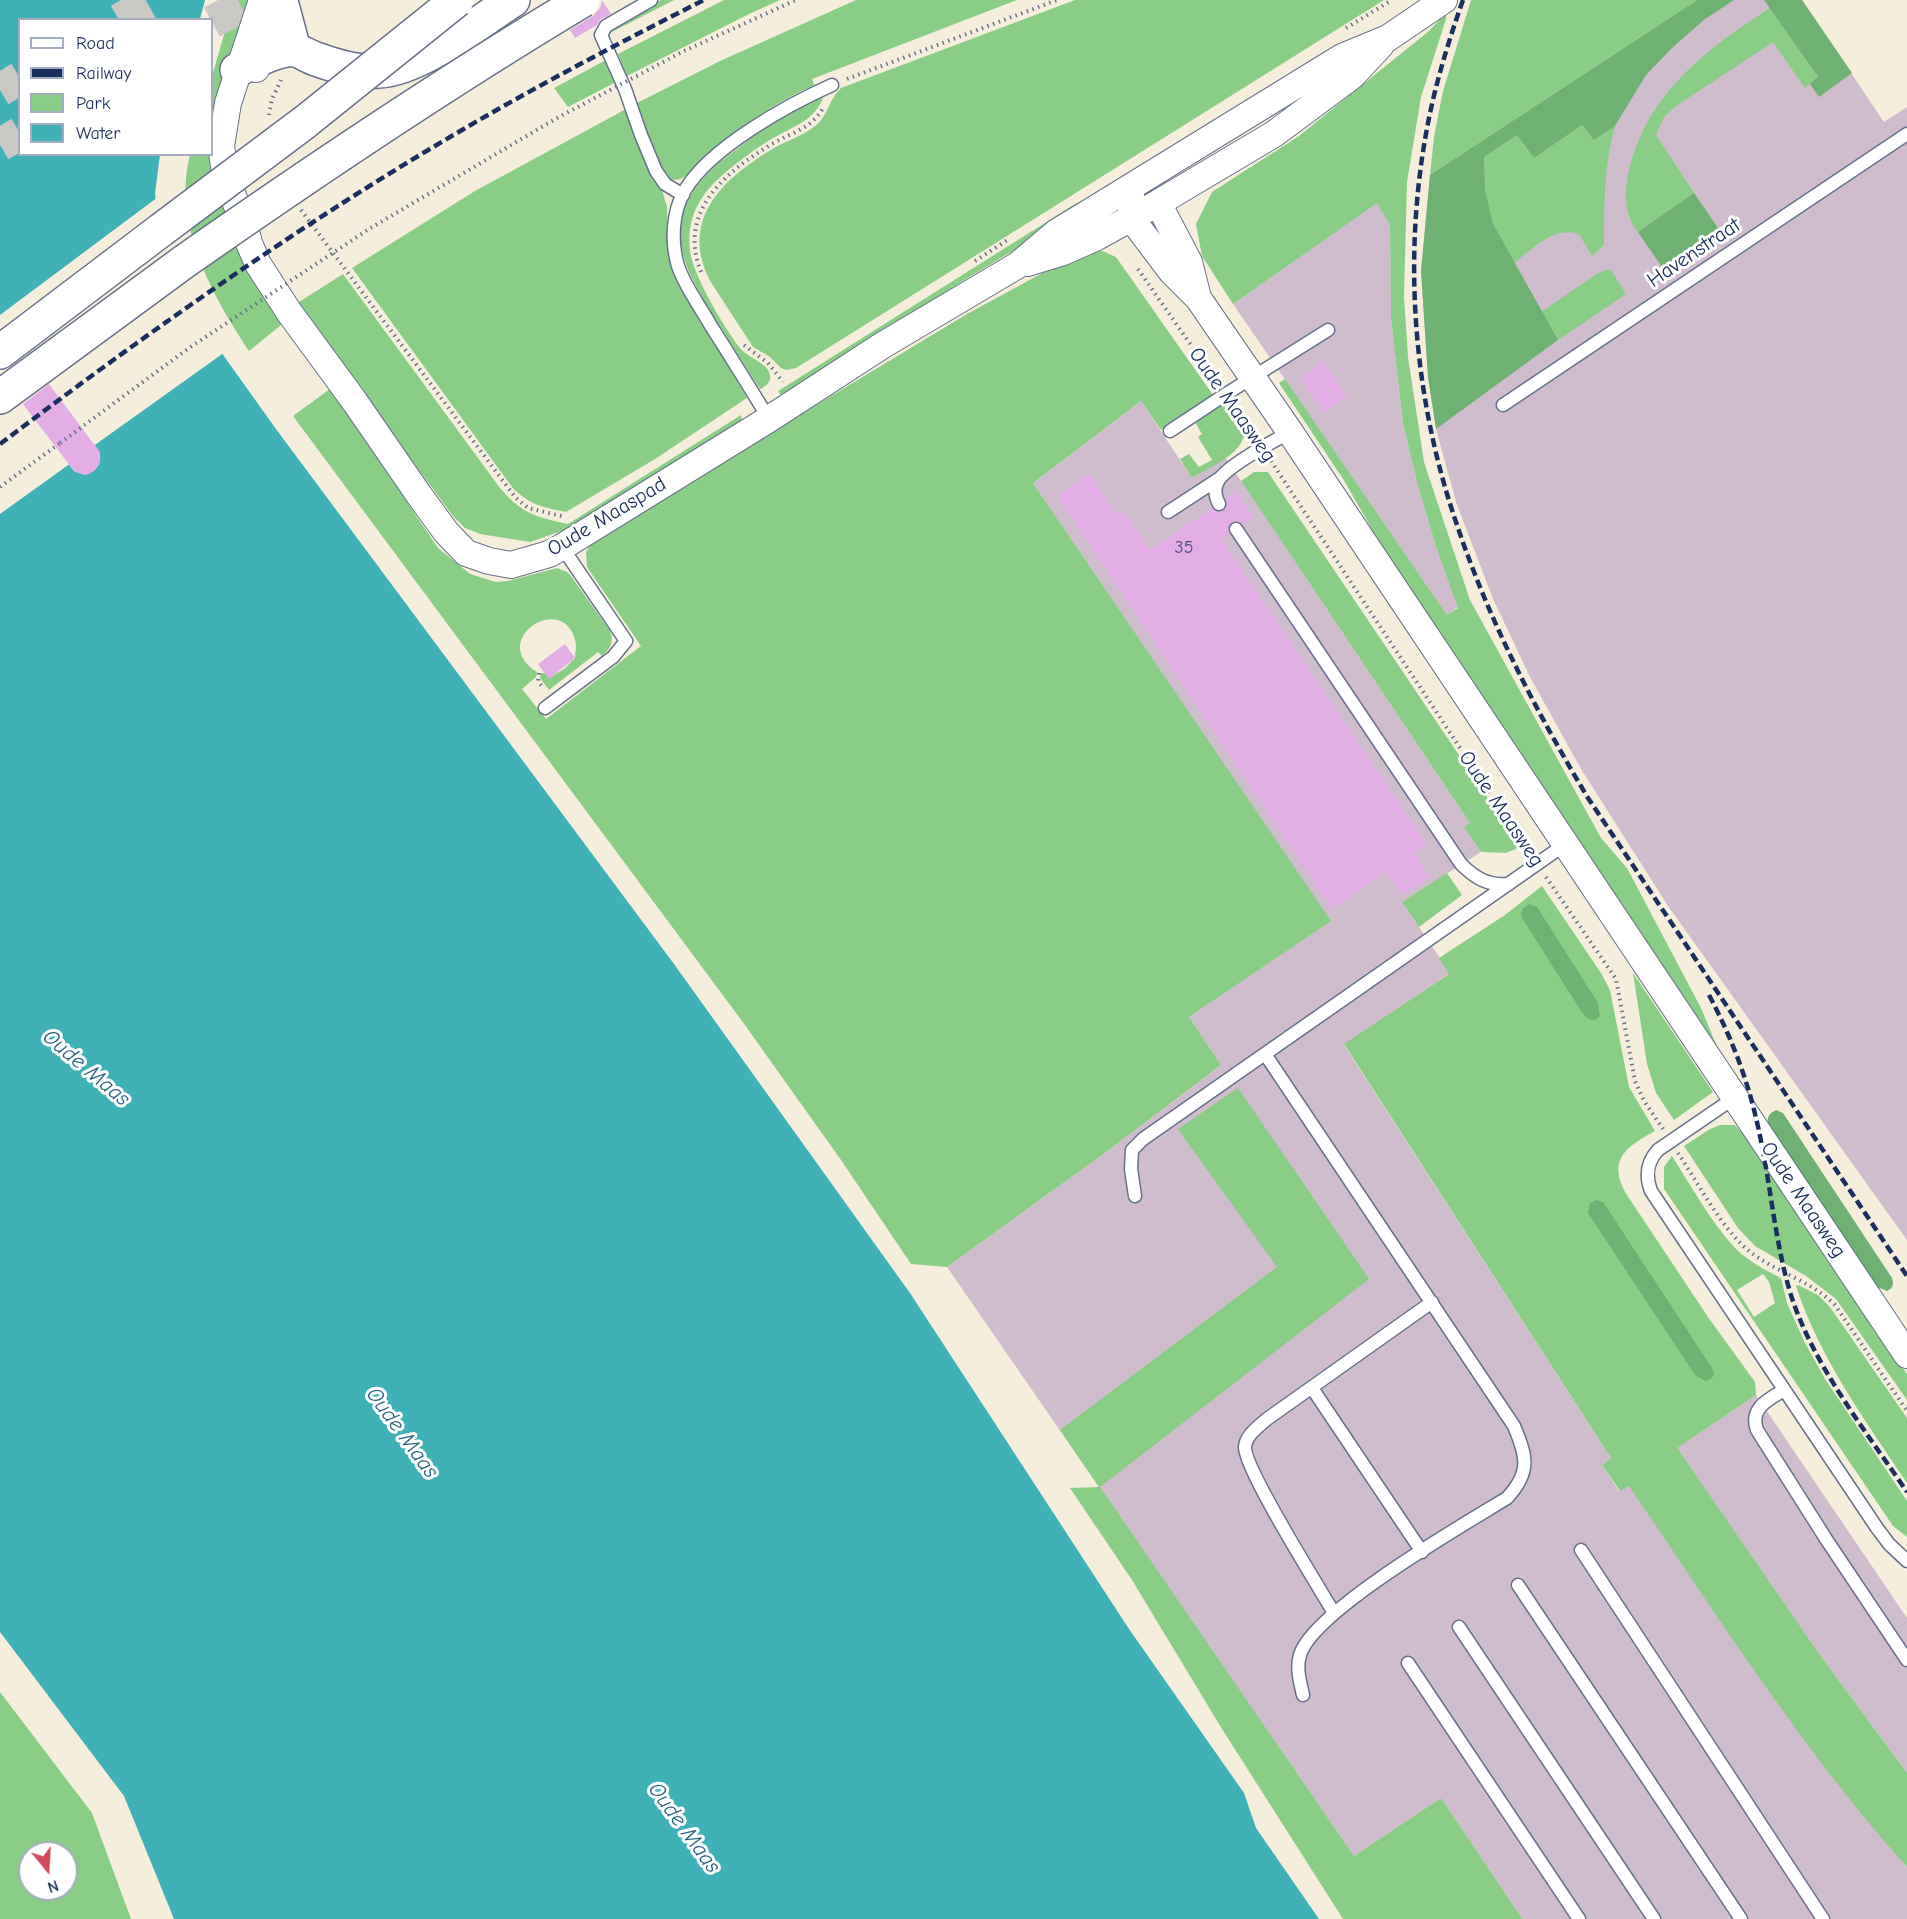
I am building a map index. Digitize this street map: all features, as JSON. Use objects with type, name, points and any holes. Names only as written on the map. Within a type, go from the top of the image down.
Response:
[{"type":"highway","points":[[0,352],[305,122],[457,0]]},
{"type":"highway","points":[[249,64],[270,55],[294,50],[329,64],[357,70],[377,72],[389,70],[409,64],[433,52],[513,0]]},
{"type":"highway","points":[[0,397],[185,261],[300,181],[420,100],[583,0]]},
{"type":"highway","points":[[276,2],[294,50]]},
{"type":"street","points":[[1131,188],[1342,57],[1388,38],[1444,0]]},
{"type":"street","name":"Oude Maaspad","points":[[276,2],[249,64],[250,85],[238,147],[244,223],[249,243],[258,264],[289,312],[446,532],[466,553],[511,566],[549,554],[562,547],[763,409],[883,345],[1018,265],[1057,232],[1131,188]]},
{"type":"street","points":[[1131,188],[1131,218],[1274,134],[1352,76],[1388,38]]},
{"type":"street","points":[[1131,188],[1158,203]]},
{"type":"street","name":"Oude Maasweg","points":[[1158,203],[1189,262],[1198,298]]},
{"type":"street","name":"Oude Maaspad","points":[[1018,265],[1063,252],[1131,218]]},
{"type":"street","name":"Oude Maasweg","points":[[1131,218],[1171,271],[1198,298],[1290,432],[1907,1354]]},
{"type":"lane","points":[[651,0],[606,26],[601,35],[626,89],[656,171],[665,184],[683,195]]},
{"type":"lane","points":[[763,409],[690,290],[678,265],[674,228],[683,195],[691,182],[708,164],[741,136],[786,107],[832,85]]},
{"type":"lane","name":"Havenstraat","points":[[1503,405],[1907,134]]},
{"type":"lane","points":[[1170,431],[1328,330]]},
{"type":"lane","points":[[1168,512],[1290,432]]},
{"type":"lane","points":[[1219,504],[1215,495],[1220,478]]},
{"type":"lane","points":[[1236,529],[1461,864],[1484,882],[1496,885],[1510,883]]},
{"type":"lane","points":[[544,708],[613,657],[626,641],[562,547]]},
{"type":"lane","points":[[1135,1196],[1131,1169],[1132,1150],[1143,1139],[1567,843]]},
{"type":"lane","points":[[1265,1054],[1514,1426],[1523,1448],[1525,1465],[1519,1484],[1507,1498],[1366,1588],[1312,1632],[1300,1654],[1298,1674],[1303,1695]]},
{"type":"lane","points":[[1734,1098],[1658,1149],[1652,1156],[1646,1174],[1651,1191],[1877,1528],[1889,1544],[1907,1561]]},
{"type":"lane","points":[[1334,1613],[1246,1458],[1245,1445],[1250,1434],[1432,1302]]},
{"type":"lane","points":[[1312,1388],[1422,1552]]},
{"type":"lane","points":[[1784,1390],[1758,1408],[1755,1419],[1756,1430],[1907,1660]]},
{"type":"lane","points":[[1581,1550],[1823,1919]]},
{"type":"lane","points":[[1518,1585],[1741,1919]]},
{"type":"lane","points":[[1459,1627],[1654,1919]]},
{"type":"lane","points":[[1408,1663],[1579,1919]]},
{"type":"path","points":[[0,487],[189,348],[369,229],[557,118],[684,51],[756,16],[796,0]]},
{"type":"path","points":[[702,275],[696,257],[694,237],[699,215],[708,197],[716,187],[750,158],[776,141],[802,130],[815,120],[824,107],[832,85],[1057,0]]},
{"type":"path","points":[[269,117],[272,99],[294,50]]},
{"type":"path","name":"Oude Maaspad","points":[[296,203],[514,497],[528,508],[556,516],[566,518],[574,513]]},
{"type":"path","name":"Oude Maasweg","points":[[1135,265],[1263,448],[1537,864],[1616,979],[1635,1081],[1644,1101],[1724,1223],[1742,1245],[1765,1262],[1820,1291],[1835,1305],[1907,1411]]},
{"type":"path","points":[[742,342],[768,363],[783,382],[763,409]]},
{"type":"shaded area","points":[[1698,0],[1802,0],[1884,122],[1907,107],[1907,1240],[1668,906],[1581,769],[1530,677],[1493,599],[1456,502],[1436,429],[1428,377],[1421,271],[1430,175]]},
{"type":"shaded area","points":[[1377,202],[1390,225],[1391,318],[1403,424],[1436,547],[1458,607],[1447,615],[1233,304]]},
{"type":"shaded area","points":[[1141,401],[1192,478],[1225,457],[1470,823],[1465,828],[1481,852],[1402,902],[1450,973],[1344,1045],[1611,1458],[1602,1465],[1619,1491],[1629,1485],[1767,1688],[1838,1784],[1907,1867],[1907,1919],[1521,1919],[1441,1798],[1354,1856],[947,1267],[1102,1155],[1221,1065],[1189,1017],[1330,921],[1033,483]]},
{"type":"shaded area","points":[[1756,1395],[1907,1618],[1907,1773],[1820,1655],[1676,1448]]},
{"type":"green space","points":[[234,0],[252,0],[213,144],[213,73]]},
{"type":"green space","points":[[661,0],[674,0],[610,33],[615,25]]},
{"type":"green space","points":[[724,0],[780,0],[627,76],[618,54]]},
{"type":"green space","points":[[856,0],[1017,0],[812,79],[814,85],[750,121],[711,151],[684,177],[673,180],[663,174],[645,132],[637,103],[720,61]]},
{"type":"green space","points":[[1075,0],[1384,0],[796,368],[786,370],[781,368],[770,357],[753,347],[712,284],[702,261],[700,241],[703,221],[710,204],[722,188],[755,160],[815,126],[841,88]]},
{"type":"green space","points":[[1471,0],[1697,0],[1430,175],[1434,137],[1443,91]]},
{"type":"green space","points":[[1697,0],[1734,0],[1705,19],[1646,75],[1615,126],[1594,140],[1582,125],[1534,158],[1517,135],[1484,157],[1485,190],[1493,224],[1558,340],[1436,429],[1428,377],[1421,271],[1430,175]]},
{"type":"green space","points":[[1764,0],[1802,0],[1852,73],[1819,97],[1810,84],[1818,77]]},
{"type":"green space","points":[[1770,8],[1818,78],[1805,88],[1773,42],[1676,106],[1664,117],[1656,135],[1694,193],[1638,232],[1628,212],[1626,190],[1636,147],[1648,121],[1663,98],[1701,58]]},
{"type":"green space","points":[[1446,13],[1421,97],[1407,182],[1404,297],[1408,357],[1424,462],[1470,600],[1601,838],[1627,868],[1701,1008],[1730,1078],[1374,533],[1345,482],[1279,383],[1285,379],[1447,615],[1458,608],[1436,547],[1403,424],[1391,318],[1390,225],[1377,203],[1233,304],[1202,256],[1196,224],[1212,192],[1299,136],[1429,31]]},
{"type":"green space","points":[[606,60],[616,82],[568,107],[554,88]]},
{"type":"green space","points":[[823,98],[815,112],[805,121],[759,147],[719,178],[702,198],[691,222],[690,251],[697,273],[710,301],[733,339],[743,351],[768,370],[769,381],[761,389],[716,320],[689,272],[680,239],[681,222],[686,204],[697,186],[717,164],[780,118],[803,105]]},
{"type":"green space","points":[[626,109],[649,171],[662,190],[667,207],[668,253],[674,275],[747,398],[655,459],[566,512],[536,504],[524,498],[512,487],[352,268],[475,191]]},
{"type":"green space","points":[[1582,125],[1594,140],[1615,126],[1607,170],[1604,245],[1592,256],[1579,234],[1561,233],[1544,240],[1514,263],[1493,224],[1485,190],[1484,157],[1517,135],[1534,158]]},
{"type":"green space","points":[[213,150],[291,317],[249,351],[209,282],[199,258],[186,206],[186,181],[190,156],[213,156]]},
{"type":"green space","points":[[1694,193],[1718,228],[1662,267],[1638,232]]},
{"type":"green space","points":[[1086,200],[1089,205],[966,279],[784,395],[778,391],[1075,204]]},
{"type":"green space","points":[[1100,250],[1116,257],[1213,395],[1161,430],[1141,401],[1033,483],[1331,921],[1189,1017],[1221,1065],[1102,1155],[947,1267],[911,1264],[841,1160],[742,1021],[293,416],[330,389],[438,548],[470,574],[496,582],[557,568],[571,576],[610,631],[612,641],[602,656],[598,652],[549,690],[540,678],[541,673],[545,673],[549,678],[564,669],[575,658],[575,640],[568,626],[557,620],[545,620],[533,626],[524,635],[520,647],[524,659],[537,672],[536,677],[522,689],[546,719],[641,646],[587,567],[586,552],[592,542],[967,314],[1048,270]]},
{"type":"green space","points":[[1611,270],[1626,294],[1558,340],[1541,312],[1600,272]]},
{"type":"green space","points":[[343,274],[500,488],[515,504],[538,516],[568,524],[741,415],[742,420],[570,528],[530,542],[480,534],[465,528],[453,516],[296,304]]},
{"type":"green space","points":[[1223,404],[1244,436],[1236,450],[1229,456],[1192,478],[1180,459],[1189,454],[1199,467],[1212,460],[1198,437],[1202,434],[1195,422]]},
{"type":"green space","points":[[1254,472],[1268,472],[1521,847],[1506,853],[1481,852],[1464,827],[1470,823],[1241,481]]},
{"type":"green space","points":[[1447,873],[1462,895],[1419,927],[1402,902]]},
{"type":"green space","points":[[1542,886],[1610,990],[1629,1087],[1655,1131],[1623,1155],[1619,1162],[1620,1181],[1708,1317],[1755,1382],[1756,1395],[1677,1448],[1820,1655],[1907,1773],[1907,1867],[1796,1729],[1629,1486],[1620,1491],[1602,1465],[1611,1458],[1344,1044],[1449,974],[1439,958],[1505,915]]},
{"type":"green space","points":[[1529,904],[1537,907],[1598,1003],[1600,1016],[1595,1020],[1583,1014],[1522,918],[1522,910]]},
{"type":"green space","points":[[1633,973],[1713,1092],[1674,1120],[1656,1093],[1647,1064]]},
{"type":"green space","points":[[1238,1088],[1369,1279],[1100,1487],[1354,1856],[1441,1798],[1522,1919],[1343,1919],[1222,1729],[1132,1580],[1070,1488],[1099,1487],[1060,1430],[1277,1267],[1178,1129]]},
{"type":"green space","points":[[1776,1110],[1783,1113],[1892,1278],[1893,1283],[1889,1290],[1875,1286],[1768,1123],[1769,1115]]},
{"type":"green space","points":[[1720,1125],[1735,1125],[1756,1148],[1907,1374],[1907,1400],[1836,1299],[1806,1276],[1755,1246],[1738,1228],[1684,1146]]},
{"type":"green space","points":[[1672,1156],[1726,1238],[1751,1261],[1781,1278],[1787,1303],[1825,1379],[1907,1501],[1907,1537],[1893,1526],[1664,1189],[1664,1167]],"holes":[[[1763,1274],[1769,1282],[1775,1303],[1754,1317],[1737,1290]]]},
{"type":"green space","points":[[1596,1200],[1603,1202],[1712,1368],[1714,1374],[1712,1378],[1706,1381],[1695,1375],[1588,1213],[1590,1203]]},
{"type":"green space","points":[[1796,1286],[1818,1295],[1830,1307],[1907,1418],[1907,1483],[1831,1364],[1806,1313]]},
{"type":"green space","points":[[0,1692],[92,1813],[131,1919],[0,1919]]},
{"type":"water","name":"Oude Maas","points":[[0,0],[205,0],[200,18],[18,18],[18,156],[160,156],[155,193],[158,229],[170,264],[216,345],[674,964],[910,1293],[1129,1629],[1244,1793],[1256,1828],[1319,1919],[174,1919],[124,1796],[0,1632],[0,373],[74,471],[90,473],[97,467],[100,457],[99,451],[0,319]]},
{"type":"pier","points":[[158,197],[161,228],[173,263],[225,352],[92,447],[0,324],[0,315]]},
{"type":"pier","points":[[0,370],[71,463],[0,514]]},
{"type":"building","points":[[602,0],[611,14],[575,38],[570,30],[593,16],[600,8]]},
{"type":"building","points":[[1323,362],[1347,397],[1324,412],[1300,378]]},
{"type":"building","points":[[49,384],[99,451],[100,462],[89,474],[84,475],[74,471],[23,404]]},
{"type":"building","points":[[1089,474],[1117,515],[1123,511],[1150,550],[1212,508],[1218,512],[1223,511],[1227,505],[1226,499],[1236,491],[1253,517],[1243,524],[1236,521],[1231,523],[1228,529],[1229,534],[1221,539],[1427,845],[1414,853],[1430,877],[1402,895],[1386,872],[1332,909],[1057,496]]},
{"type":"building","points":[[565,644],[575,658],[549,679],[538,664]]},
{"type":"tunnel","points":[[122,18],[154,0]]},
{"type":"tunnel","points":[[213,21],[253,0]]},
{"type":"tunnel","points":[[0,90],[18,79]]},
{"type":"tunnel","points":[[0,145],[18,134]]},
{"type":"railway","points":[[0,444],[218,286],[388,175],[541,85],[704,0]]},
{"type":"railway","points":[[1463,0],[1432,104],[1422,156],[1416,209],[1414,263],[1421,370],[1429,423],[1441,474],[1457,525],[1484,596],[1515,665],[1588,798],[1907,1276]]},
{"type":"railway","points":[[1709,995],[1726,1029],[1746,1081],[1764,1156],[1781,1253],[1790,1292],[1800,1319],[1841,1396],[1907,1492]]}]
